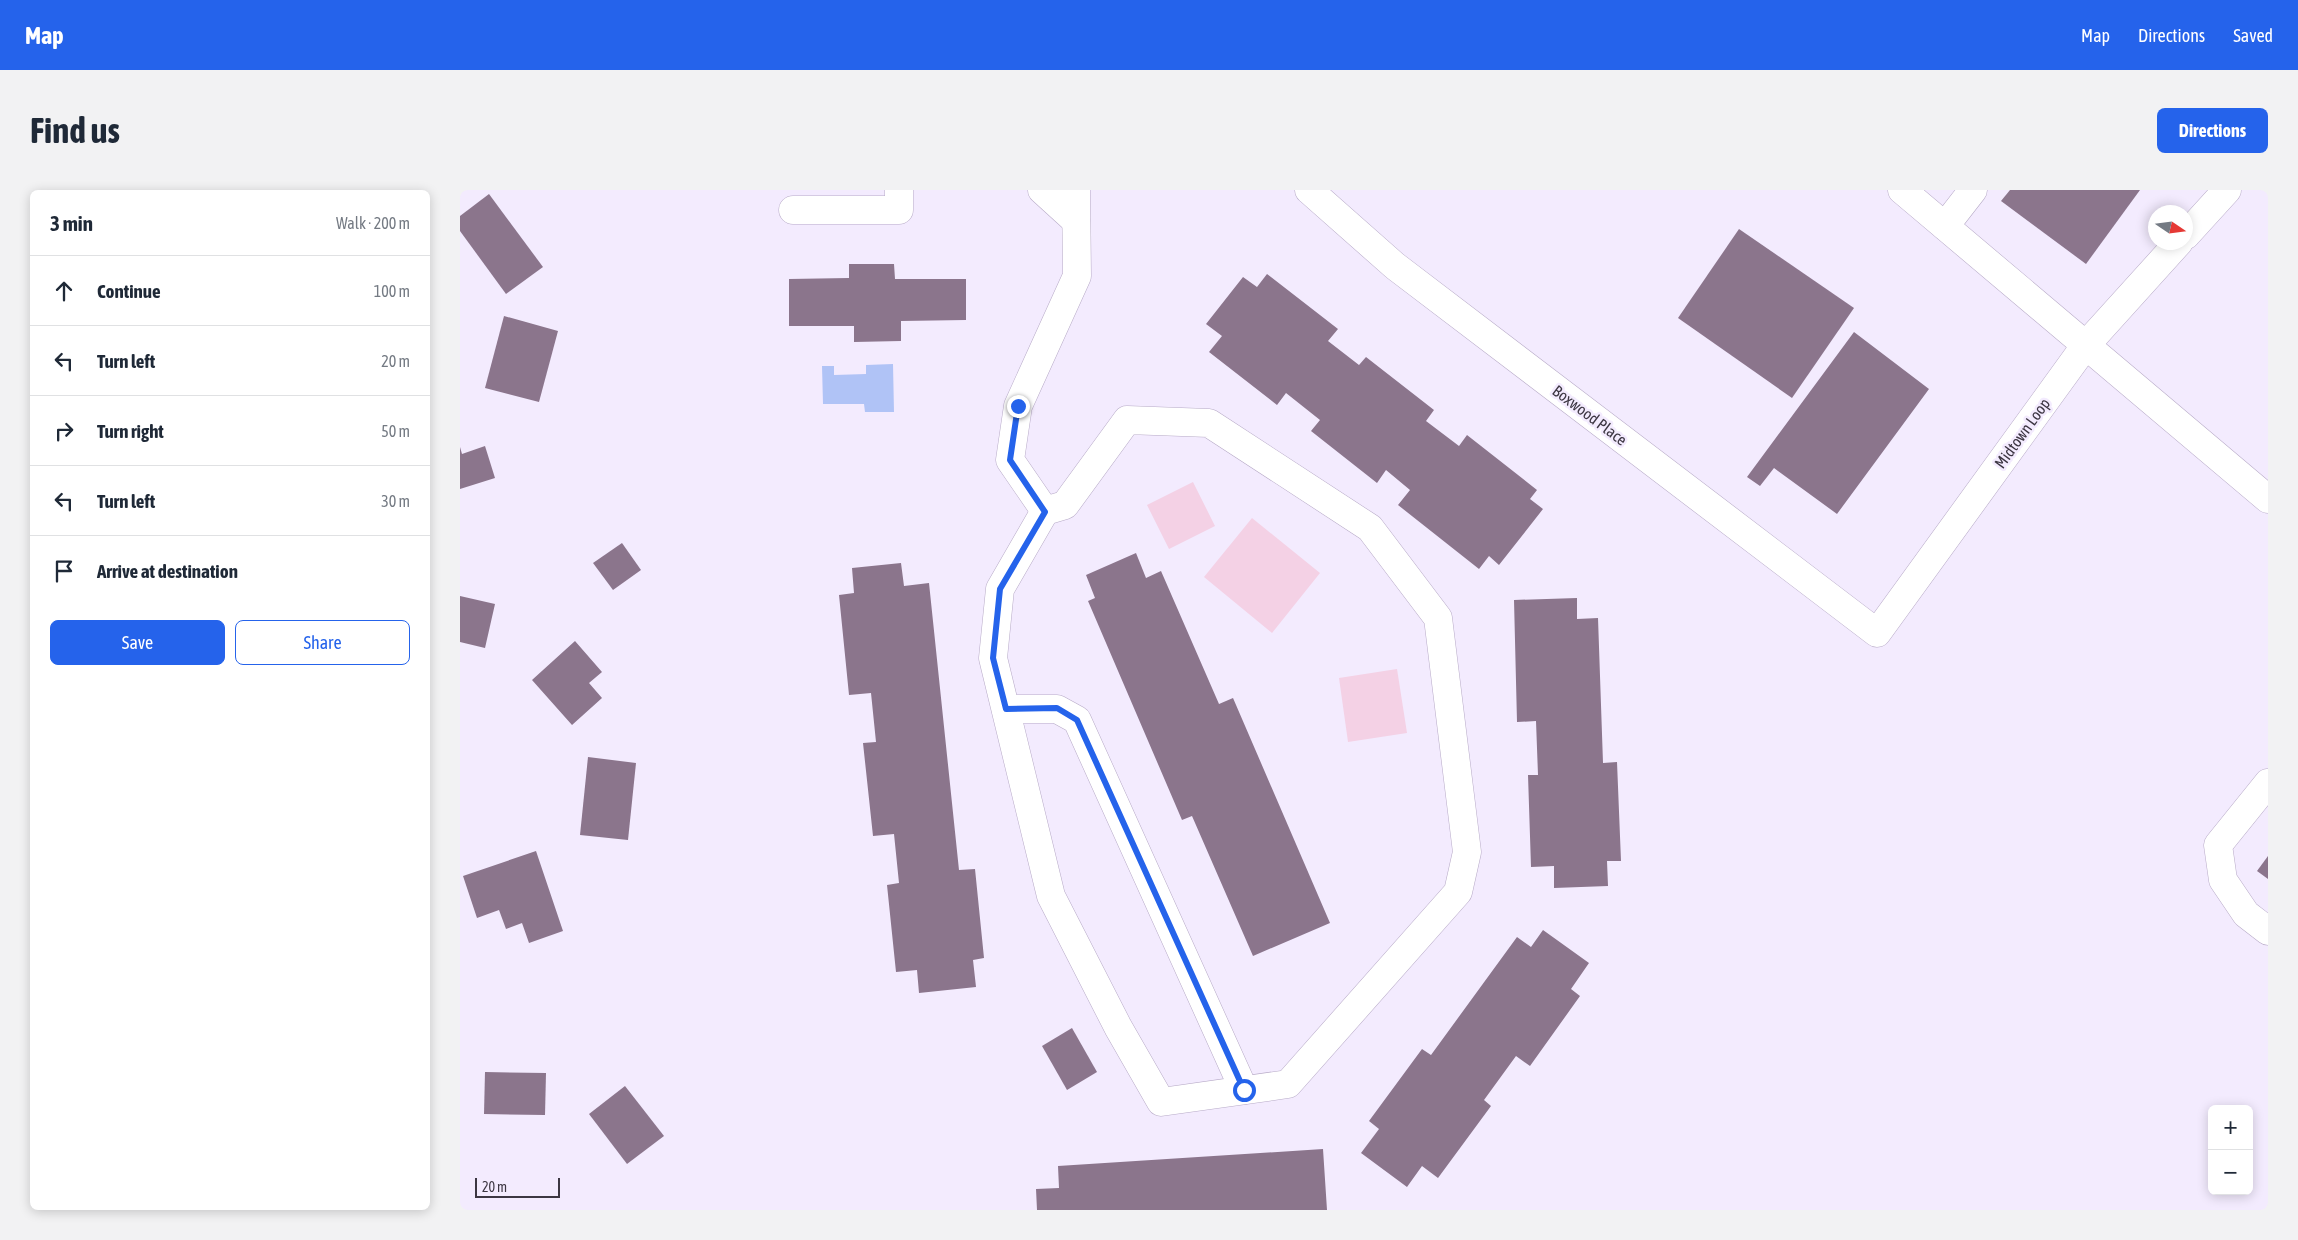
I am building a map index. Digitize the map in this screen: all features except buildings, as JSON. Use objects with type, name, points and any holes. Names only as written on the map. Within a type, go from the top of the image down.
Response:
[{"type":"street","points":[[793,210],[899,210],[899,190]]},
{"type":"street","points":[[1042,190],[1076,221]]},
{"type":"street","points":[[1045,512],[1010,460],[1018,406],[1077,276],[1076,190]]},
{"type":"street","name":"Boxwood Place","points":[[1309,190],[1395,266],[1877,633]]},
{"type":"street","points":[[1902,190],[2268,499]]},
{"type":"street","points":[[1944,226],[1973,190]]},
{"type":"street","points":[[2193,227],[2227,190]]},
{"type":"street","name":"Midtown Loop","points":[[1877,633],[2085,346],[2172,250]]},
{"type":"street","points":[[1127,420],[1209,423],[1370,528],[1438,618],[1467,852],[1458,892],[1288,1084],[1162,1102],[1118,1026],[1051,896],[993,658],[1000,589],[1045,512],[1065,505],[1127,420]]},
{"type":"street","points":[[1006,709],[1057,708],[1077,720],[1244,1090]]},
{"type":"street","points":[[2268,783],[2218,845],[2223,880],[2246,914],[2268,931]]},
{"type":"shaded area","points":[[1193,482],[1215,526],[1169,549],[1147,505]]},
{"type":"shaded area","points":[[1252,518],[1320,573],[1272,633],[1204,577]]},
{"type":"shaded area","points":[[1397,669],[1407,733],[1348,742],[1339,678]]},
{"type":"water","points":[[893,364],[894,412],[865,412],[864,404],[823,404],[822,366],[834,366],[834,375],[866,374],[866,365]]},
{"type":"route","points":[[1018,406],[1010,460],[1045,512],[1000,589],[993,658],[1006,709],[1057,708],[1077,720],[1244,1090]]}]
